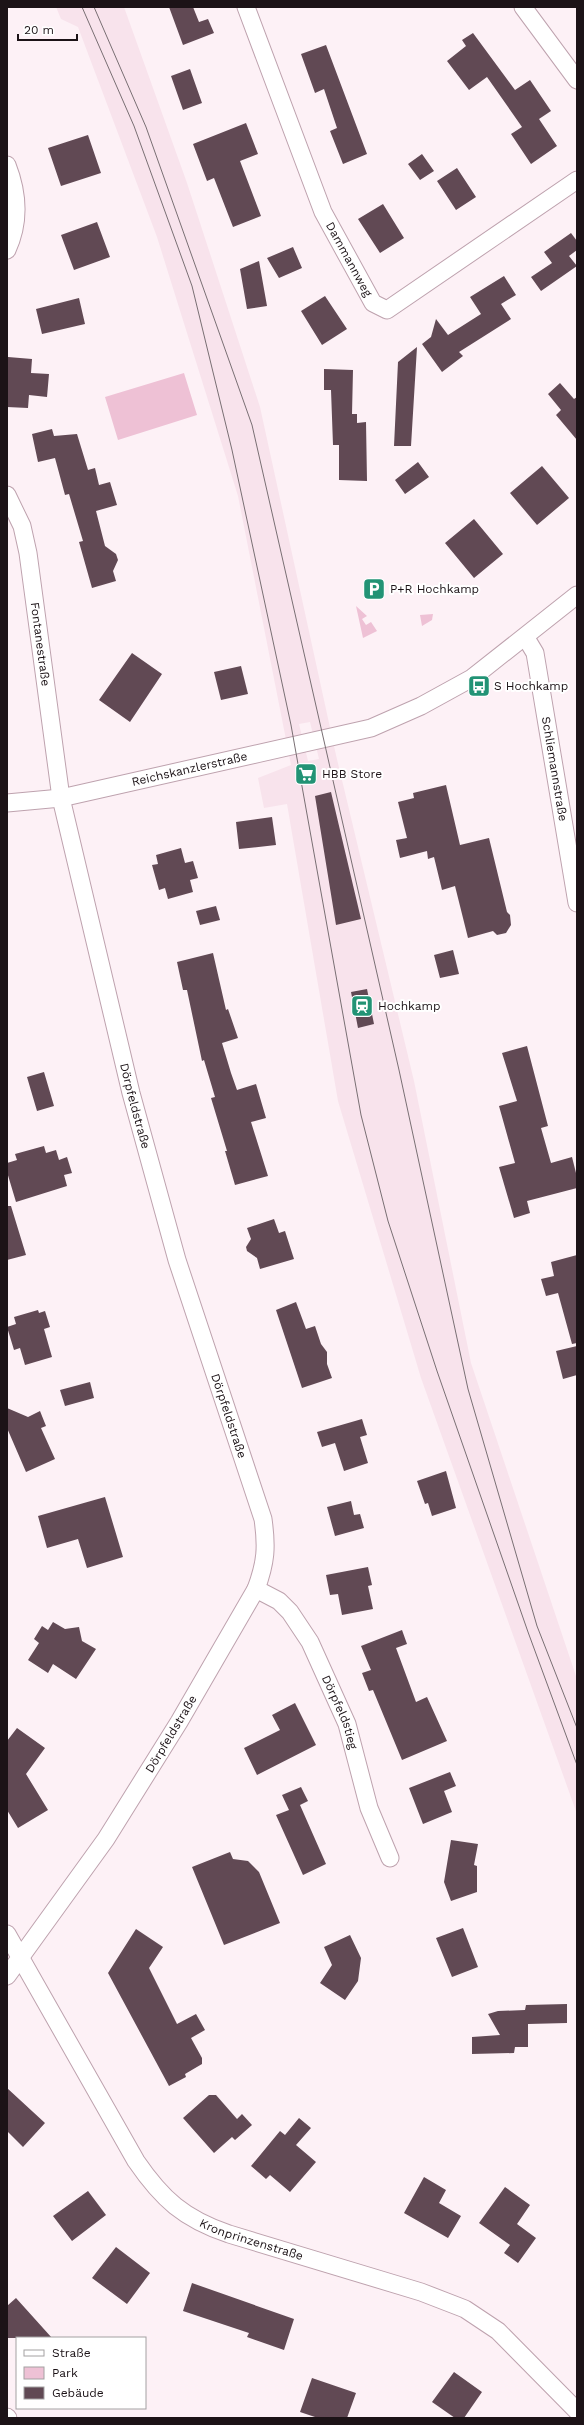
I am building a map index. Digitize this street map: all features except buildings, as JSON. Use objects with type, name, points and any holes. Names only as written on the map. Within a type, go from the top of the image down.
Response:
[{"type":"street","name":"Dammannweg","points":[[246,7],[323,212],[373,303],[387,310],[577,180]]},
{"type":"street","points":[[523,7],[577,80]]},
{"type":"street","points":[[7,165],[14,184],[17,203],[16,217],[7,250]]},
{"type":"street","name":"Fontanestraße","points":[[7,494],[22,526],[28,553],[61,798]]},
{"type":"street","name":"Reichskanzlerstraße","points":[[7,803],[61,798],[371,728],[421,706],[472,678],[526,638],[577,595]]},
{"type":"street","name":"Schliemannstraße","points":[[526,638],[535,654],[577,903]]},
{"type":"street","name":"Dörpfeldstraße","points":[[7,1976],[21,1959],[106,1839],[176,1728],[256,1589],[265,1565],[266,1543],[263,1519],[172,1244],[131,1093],[61,798]]},
{"type":"street","name":"Dörpfeldstieg","points":[[256,1589],[284,1606],[310,1642],[347,1724],[369,1808],[390,1858]]},
{"type":"street","name":"Kronprinzenstraße","points":[[7,1934],[136,2161],[154,2185],[179,2210],[209,2227],[229,2234],[421,2292],[465,2309],[503,2335],[577,2411]]},
{"type":"shaded area","points":[[56,7],[124,7],[187,183],[260,407],[336,755],[414,1081],[471,1363],[577,1679],[577,1814],[421,1378],[338,1101],[287,804],[264,808],[258,778],[291,765],[238,496],[157,237],[78,27],[61,19]],"holes":[[[310,722],[319,759],[308,761],[299,724]]]},
{"type":"green space","points":[[184,373],[197,415],[118,440],[105,397]]},
{"type":"green space","points":[[356,606],[367,616],[362,619],[366,625],[371,622],[377,631],[363,638]]},
{"type":"green space","points":[[433,614],[432,620],[422,626],[420,615]]},
{"type":"tram line","points":[[82,7],[134,126],[192,286],[232,450],[291,725],[361,1115],[388,1221],[437,1371],[528,1632],[577,1765]]},
{"type":"tram line","points":[[94,7],[146,127],[252,425],[399,1070],[468,1389],[537,1626],[577,1728]]},
{"type":"place","name":"P+R Hochkamp","points":[[374,589]]},
{"type":"place","name":"S Hochkamp","points":[[479,686]]},
{"type":"place","name":"HBB Store","points":[[306,774]]},
{"type":"place","name":"Hochkamp","points":[[362,1006]]}]
